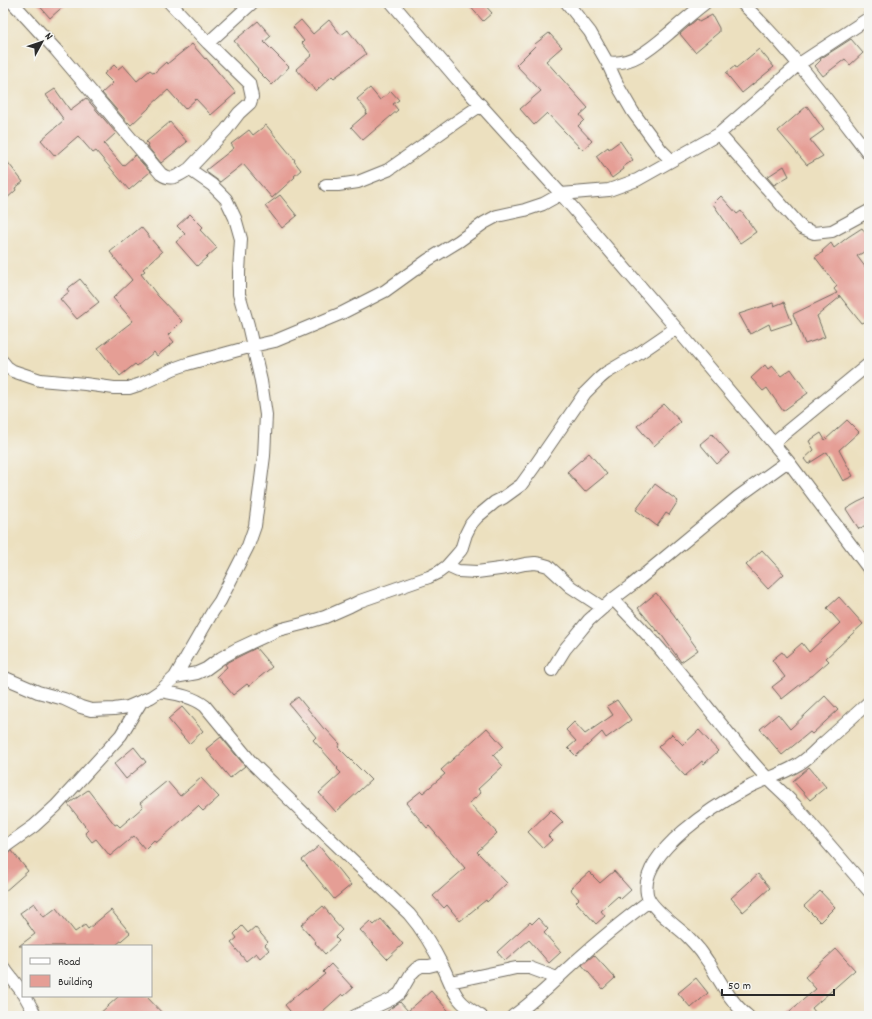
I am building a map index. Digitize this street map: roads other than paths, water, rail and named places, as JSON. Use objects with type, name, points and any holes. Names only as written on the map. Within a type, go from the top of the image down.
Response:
[{"type":"street","points":[[13,3],[56,50],[161,174],[170,178],[175,177],[189,169],[226,130],[239,113],[250,103],[252,97],[249,83],[170,3]]},
{"type":"street","points":[[208,43],[252,3]]},
{"type":"street","points":[[392,3],[561,194],[773,443],[865,559],[869,569]]},
{"type":"street","points":[[567,3],[590,32],[607,62],[618,88],[633,112],[661,150],[671,160]]},
{"type":"street","points":[[607,62],[621,62],[637,56],[655,45],[704,3]]},
{"type":"street","points":[[742,3],[799,64],[869,154]]},
{"type":"street","points":[[3,362],[13,371],[40,380],[114,388],[129,388],[187,364],[275,341],[342,313],[384,291],[428,260],[497,216],[525,210],[543,204],[561,194],[609,190],[637,180],[719,134],[799,64],[869,18]]},
{"type":"street","points":[[326,185],[358,182],[388,170],[481,105]]},
{"type":"street","points":[[719,134],[802,228],[814,233],[832,231],[869,211]]},
{"type":"street","points":[[3,677],[38,692],[64,699],[91,710],[128,707],[151,697],[175,677],[220,601],[248,546],[255,526],[264,456],[266,415],[261,381],[239,294],[241,239],[235,218],[226,199],[212,185],[189,169]]},
{"type":"street","points":[[175,677],[197,673],[206,669],[235,650],[278,630],[325,617],[360,601],[395,588],[414,583],[439,572],[447,566],[461,550],[471,524],[495,502],[520,485],[585,393],[594,383],[606,373],[638,354],[676,328]]},
{"type":"street","points":[[773,443],[869,364]]},
{"type":"street","points":[[552,670],[566,649],[589,620],[738,497],[788,461]]},
{"type":"street","points":[[447,566],[458,570],[477,572],[525,564],[541,564],[548,566],[571,587],[603,608]]},
{"type":"street","points":[[613,599],[665,654],[724,729],[767,779],[800,810],[869,891]]},
{"type":"street","points":[[160,691],[190,697],[205,706],[252,763],[418,924],[441,963],[455,993],[466,1006],[481,1016]]},
{"type":"street","points":[[3,848],[40,821],[65,796],[121,735],[141,702]]},
{"type":"street","points":[[748,1016],[730,997],[701,951],[649,901],[647,884],[649,874],[654,863],[663,851],[695,822],[730,798],[800,764],[869,702]]},
{"type":"street","points":[[513,1016],[540,995],[577,960],[649,901]]},
{"type":"street","points":[[355,1016],[392,999],[400,993],[411,974],[416,969],[421,966],[441,963]]},
{"type":"street","points":[[3,967],[22,992]]},
{"type":"street","points":[[450,982],[516,968],[530,968],[557,978]]},
{"type":"street","points":[[26,997],[36,1016]]}]
